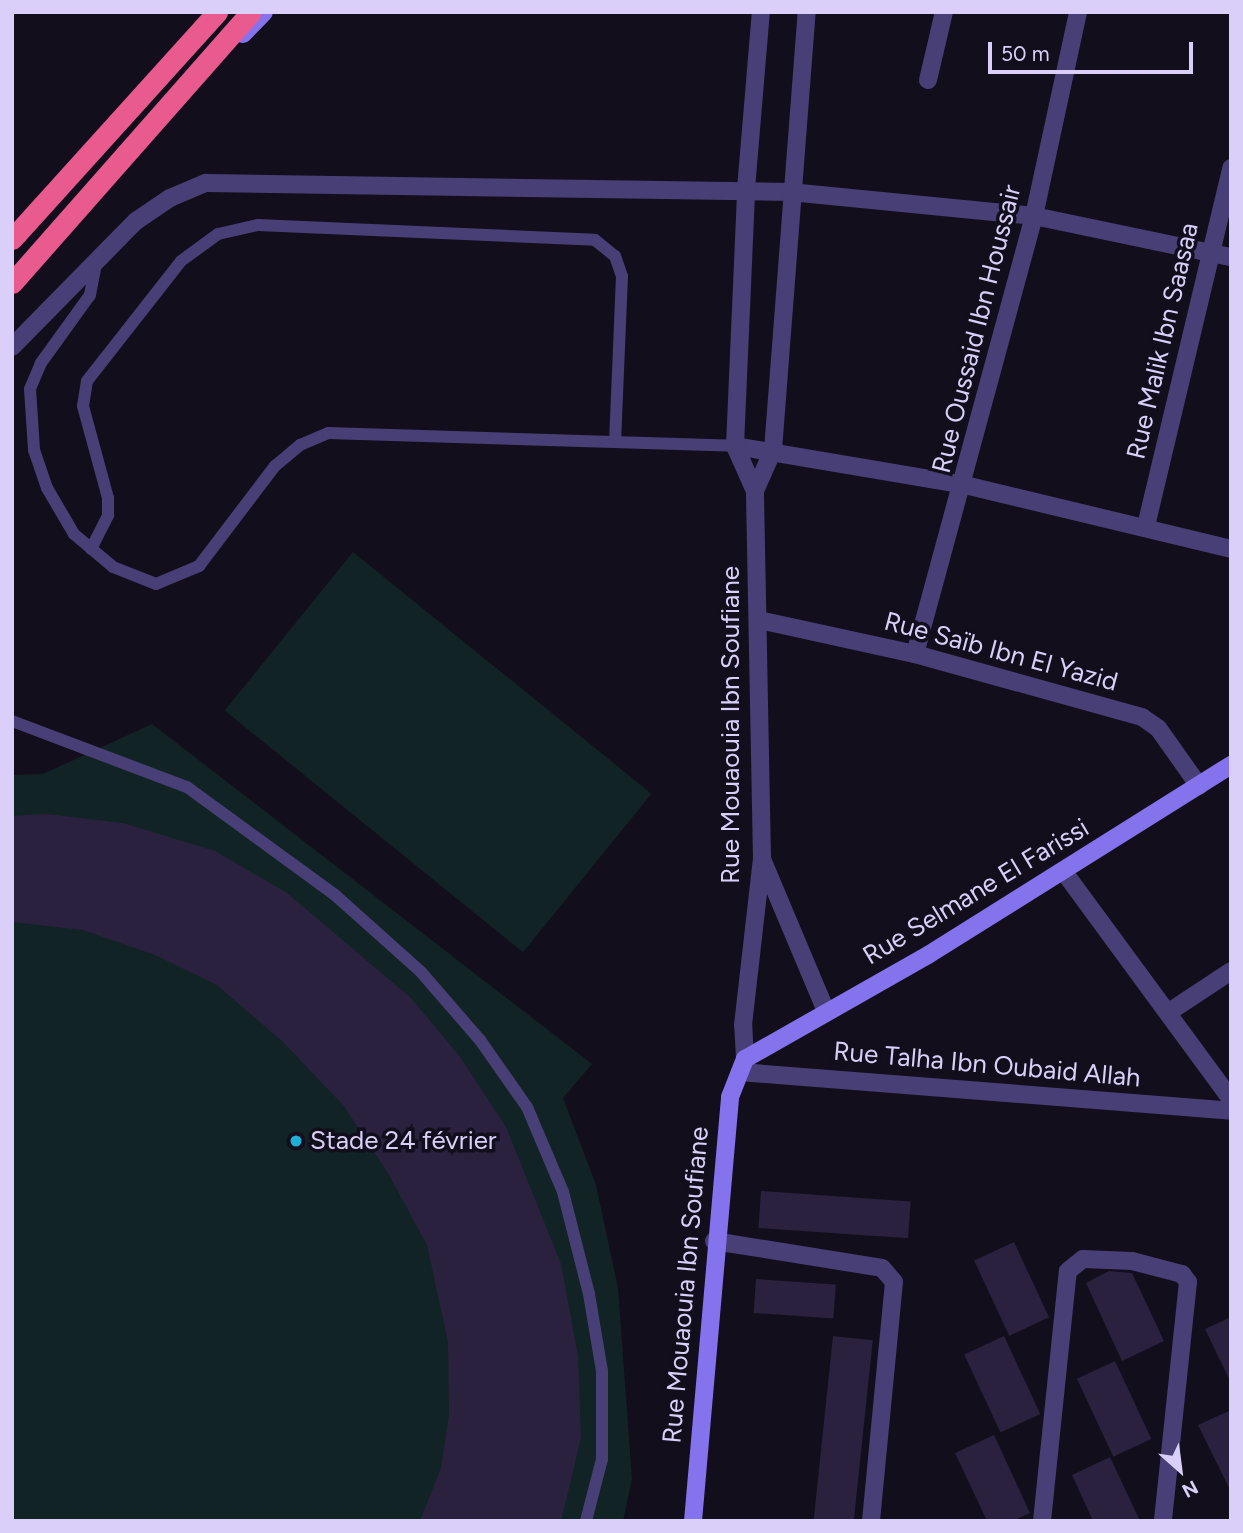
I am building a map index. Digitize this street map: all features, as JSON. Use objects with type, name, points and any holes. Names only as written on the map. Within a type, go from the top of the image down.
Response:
[{"type":"highway","points":[[12,239],[217,12]]},
{"type":"highway","points":[[12,283],[251,12]]},
{"type":"street","points":[[184,47],[207,12]]},
{"type":"street","points":[[210,61],[264,12]]},
{"type":"street","points":[[755,491],[735,446],[746,189],[761,12]]},
{"type":"street","name":"Rue Mouaouia Ibn Soufiane","points":[[693,1521],[714,1241],[730,1097],[742,1066],[743,1026],[762,859],[755,491],[773,450],[790,192],[807,12]]},
{"type":"street","points":[[928,80],[944,12]]},
{"type":"street","name":"Rue Oussaid Ibn Houssair","points":[[915,654],[965,485],[1034,216],[1078,12]]},
{"type":"street","name":"Rue Malik Ibn Saasaa","points":[[1146,526],[1231,168]]},
{"type":"street","points":[[12,347],[136,221],[170,198],[206,183],[746,189],[790,192],[1034,216],[1231,257]]},
{"type":"street","points":[[735,446],[773,450],[965,485],[1146,526],[1231,549]]},
{"type":"street","name":"Rue Saïb Ibn El Yazid","points":[[759,620],[915,654],[1151,721],[1199,786]]},
{"type":"street","name":"Rue Selmane El Farissi","points":[[742,1066],[826,1011],[1064,872],[1231,765]]},
{"type":"street","points":[[762,859],[826,1011]]},
{"type":"street","points":[[1064,872],[1231,1099]]},
{"type":"street","points":[[1169,1012],[1231,971]]},
{"type":"street","name":"Rue Talha Ibn Oubaid Allah","points":[[742,1066],[1231,1111]]},
{"type":"street","points":[[714,1241],[882,1268],[894,1282],[871,1521]]},
{"type":"street","points":[[1041,1521],[1068,1270],[1083,1259],[1132,1261],[1182,1274],[1188,1282],[1163,1521]]},
{"type":"lane","points":[[91,549],[108,515],[108,498],[83,406],[87,381],[181,261],[218,234],[258,225],[595,240],[615,256],[622,276],[615,442]]},
{"type":"lane","points":[[96,264],[90,295],[41,363],[30,389],[29,412],[47,488],[74,534],[113,567],[156,584],[172,580],[199,566],[223,540],[285,456],[328,433],[735,446]]},
{"type":"lane","points":[[12,721],[187,787],[335,895],[421,972],[480,1040],[527,1107],[563,1192],[589,1294],[602,1371],[602,1459],[586,1521]]},
{"type":"shaded area","points":[[353,552],[651,794],[523,952],[225,711]]},
{"type":"shaded area","name":"Stade 24 février","points":[[152,724],[592,1064],[563,1098],[596,1185],[618,1288],[632,1479],[623,1521],[12,1521],[12,775],[43,774]]},
{"type":"building","points":[[46,814],[123,823],[215,851],[287,893],[411,998],[460,1057],[506,1127],[561,1264],[578,1356],[581,1438],[561,1521],[420,1521],[441,1468],[449,1415],[448,1342],[427,1245],[388,1173],[344,1106],[282,1041],[217,985],[155,955],[83,930],[12,922],[12,816]]},
{"type":"building","points":[[761,1191],[911,1201],[908,1238],[758,1228]]},
{"type":"building","points":[[1014,1242],[1049,1317],[1009,1336],[974,1261]]},
{"type":"building","points":[[1109,1271],[1132,1273],[1164,1341],[1122,1361],[1086,1283]]},
{"type":"building","points":[[756,1279],[836,1285],[833,1318],[754,1313]]},
{"type":"building","points":[[1231,1317],[1231,1383],[1205,1329]]},
{"type":"building","points":[[833,1336],[873,1340],[854,1521],[814,1521]]},
{"type":"building","points":[[1004,1336],[1040,1414],[1000,1433],[964,1355]]},
{"type":"building","points":[[1115,1361],[1151,1439],[1113,1457],[1077,1379]]},
{"type":"building","points":[[1231,1410],[1231,1492],[1198,1425]]},
{"type":"building","points":[[994,1435],[1030,1513],[1013,1521],[987,1521],[955,1453]]},
{"type":"building","points":[[1110,1457],[1140,1521],[1093,1521],[1072,1475]]},
{"type":"place","name":"Stade 24 février","points":[[296,1141]]}]
